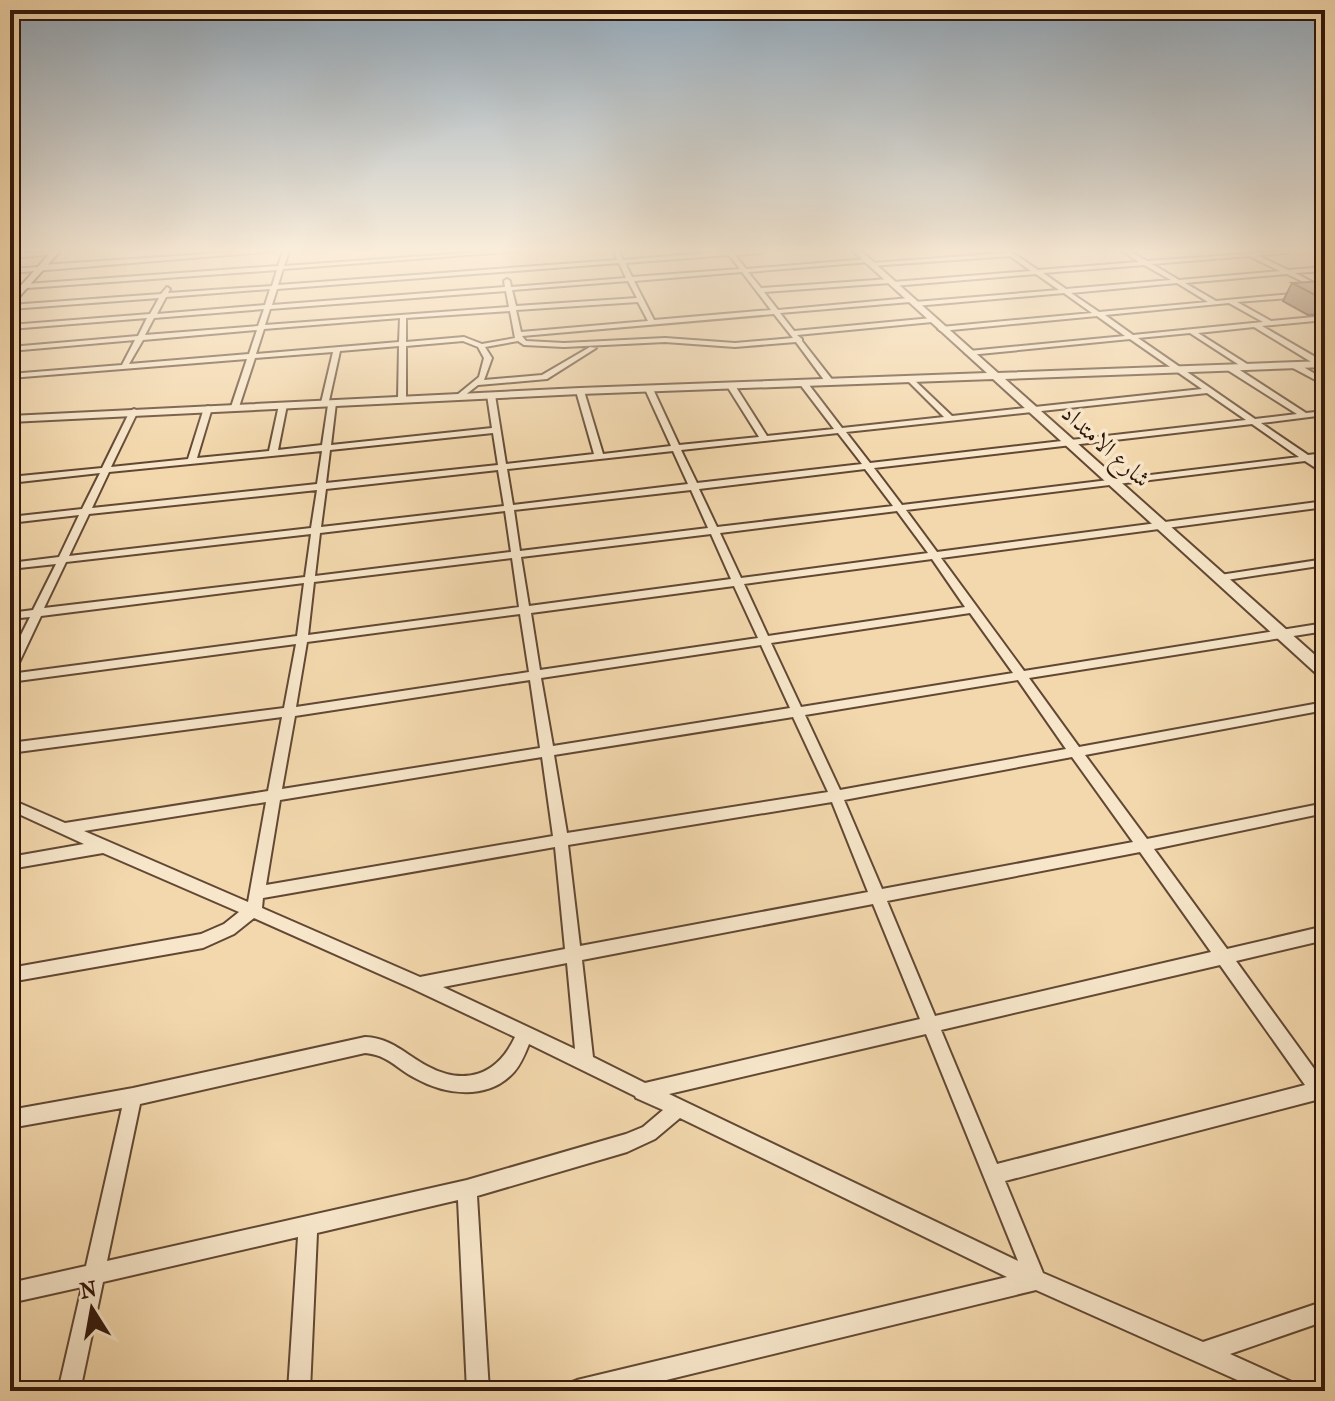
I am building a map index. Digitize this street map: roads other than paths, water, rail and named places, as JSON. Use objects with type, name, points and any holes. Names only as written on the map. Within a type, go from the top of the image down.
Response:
[{"type":"street","points":[[10,327],[145,316]]},
{"type":"street","points":[[124,367],[150,316]]},
{"type":"street","points":[[235,407],[267,316]]},
{"type":"street","points":[[10,349],[421,316]]},
{"type":"street","points":[[515,316],[518,336]]},
{"type":"street","points":[[649,316],[651,321]]},
{"type":"street","points":[[481,346],[518,336],[704,316]]},
{"type":"street","points":[[782,316],[830,382]]},
{"type":"street","name":"شارع الامتداد","points":[[929,316],[1325,673]]},
{"type":"street","points":[[518,336],[548,345],[665,340],[735,345],[798,336],[1046,316]]},
{"type":"street","points":[[1100,316],[1325,471]]},
{"type":"street","points":[[1257,316],[1269,323]]},
{"type":"street","points":[[401,318],[402,399]]},
{"type":"street","points":[[969,353],[1325,318]]},
{"type":"street","points":[[1254,324],[1323,364]]},
{"type":"street","points":[[1189,330],[1244,366]]},
{"type":"street","points":[[10,376],[464,339],[481,346],[488,358],[478,383],[460,397]]},
{"type":"street","points":[[478,383],[544,377],[564,367],[580,353],[602,343]]},
{"type":"street","points":[[10,975],[203,941],[229,929],[256,901],[302,640],[337,348]]},
{"type":"street","points":[[10,419],[580,391],[1323,364]]},
{"type":"street","points":[[1294,365],[1325,383]]},
{"type":"street","points":[[1229,367],[1304,415]]},
{"type":"street","points":[[911,379],[951,419]]},
{"type":"street","points":[[803,383],[900,508],[1323,1092],[992,1175]]},
{"type":"street","points":[[731,386],[765,439]]},
{"type":"street","points":[[649,389],[836,796],[1036,1280]]},
{"type":"street","points":[[580,391],[599,456]]},
{"type":"street","points":[[10,520],[1206,391]]},
{"type":"street","points":[[491,395],[561,840],[585,1061]]},
{"type":"street","points":[[273,452],[283,405]]},
{"type":"street","points":[[192,460],[208,408]]},
{"type":"street","points":[[10,669],[134,411]]},
{"type":"street","points":[[10,566],[1325,413]]},
{"type":"street","points":[[10,480],[497,430]]},
{"type":"street","points":[[10,616],[1325,456]]},
{"type":"street","points":[[10,678],[1325,504]]},
{"type":"street","points":[[1220,578],[1325,562]]},
{"type":"street","points":[[10,748],[290,712],[972,609]]},
{"type":"street","points":[[64,829],[1325,627]]},
{"type":"street","points":[[256,901],[561,840],[836,796],[1325,706]]},
{"type":"street","points":[[10,804],[103,847],[256,901],[524,1035],[585,1061],[677,1109],[1036,1280],[1286,1391]]},
{"type":"street","points":[[420,984],[1143,846],[1325,808]]},
{"type":"street","points":[[10,863],[103,847]]},
{"type":"street","points":[[642,1092],[1325,933]]},
{"type":"street","points":[[10,1119],[133,1097],[365,1045],[383,1045],[436,1079],[460,1084],[484,1081],[505,1069],[524,1035]]},
{"type":"street","points":[[69,1391],[133,1097]]},
{"type":"street","points":[[10,1293],[467,1189],[627,1143],[649,1133],[677,1109]]},
{"type":"street","points":[[467,1189],[478,1391]]},
{"type":"street","points":[[299,1391],[308,1224]]},
{"type":"street","points":[[577,1391],[1036,1280]]},
{"type":"street","points":[[1204,1352],[1325,1311]]}]
